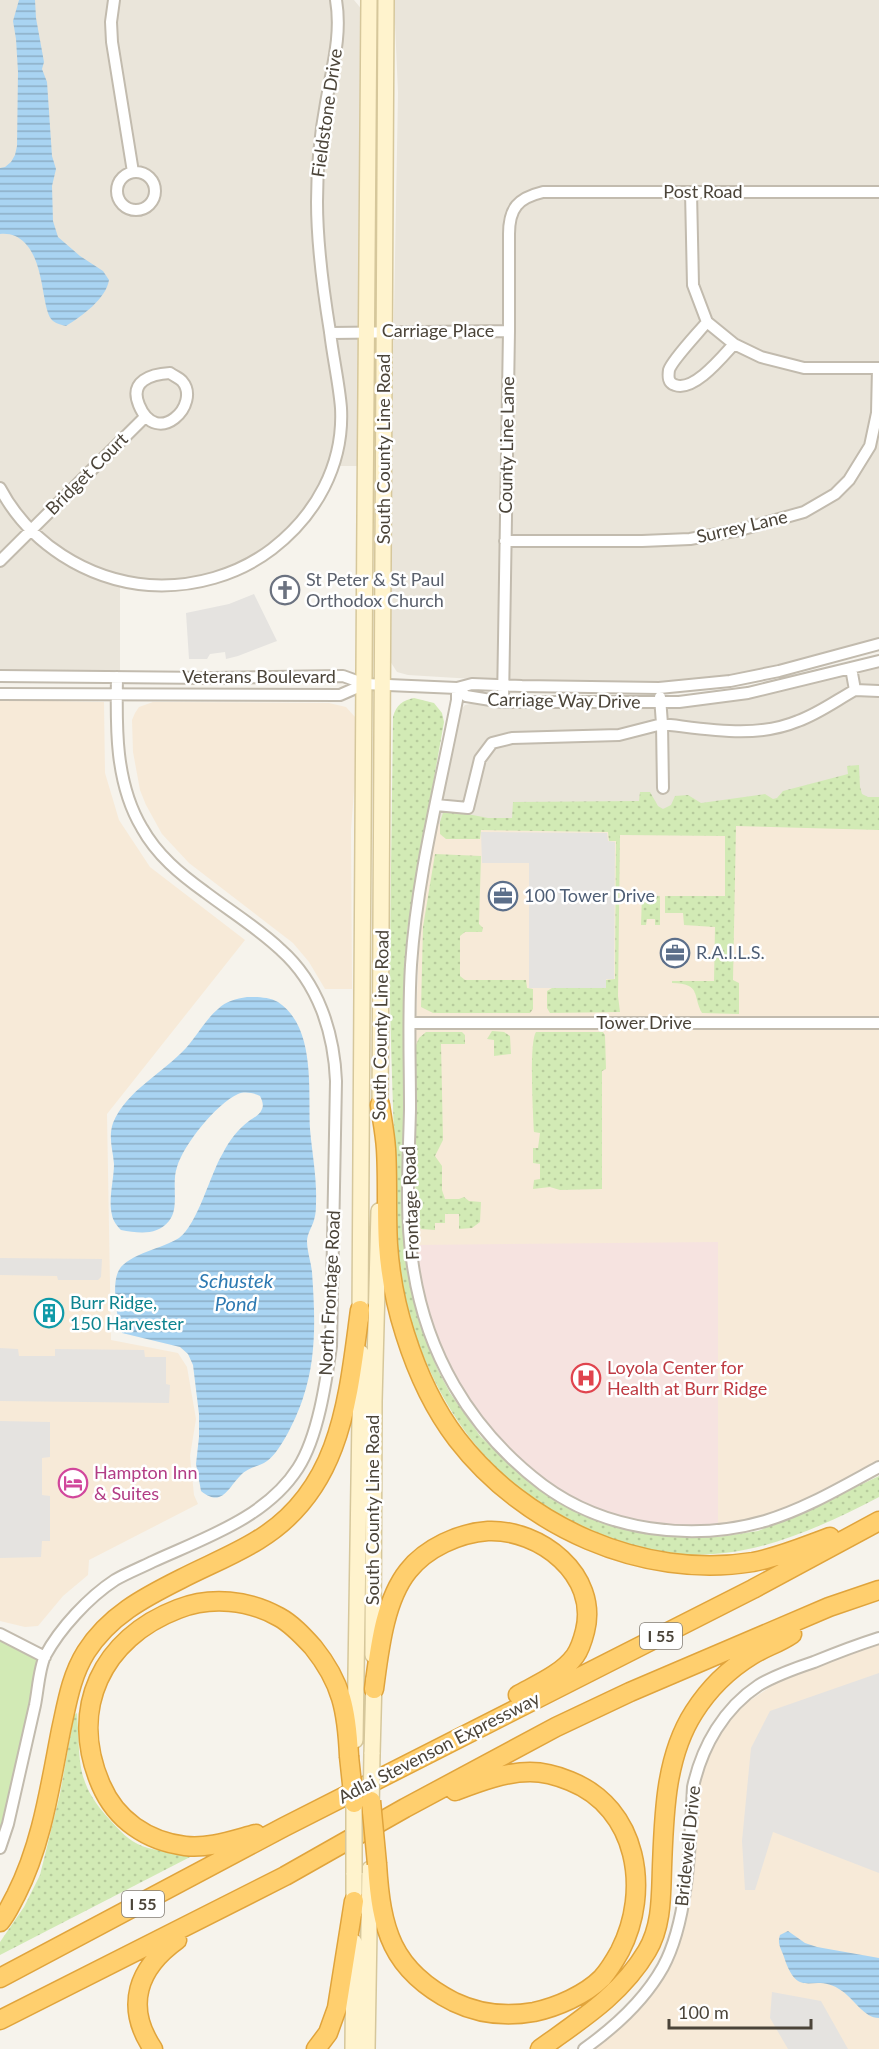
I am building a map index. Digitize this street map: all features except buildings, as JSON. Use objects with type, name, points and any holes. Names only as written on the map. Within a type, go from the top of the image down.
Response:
[{"type":"highway","points":[[380,1105],[386,1146],[388,1247],[396,1301],[405,1333],[428,1389],[457,1439],[515,1499],[559,1526],[597,1544],[626,1553],[686,1564],[751,1562],[777,1556],[879,1520]]},
{"type":"highway","points":[[0,1922],[25,1876],[41,1827],[68,1697],[76,1670],[84,1655],[104,1628],[125,1609],[154,1592],[259,1540],[282,1522],[305,1497],[321,1475],[338,1437],[350,1379],[360,1310]]},
{"type":"highway","name":"Adlai Stevenson Expressway","points":[[0,1978],[284,1827],[753,1589],[879,1520]]},
{"type":"highway","points":[[374,1689],[383,1628],[399,1585],[408,1571],[435,1548],[463,1535],[477,1532],[502,1532],[515,1534],[535,1542],[572,1568],[587,1602],[586,1628],[575,1656],[560,1670],[484,1716],[441,1748]]},
{"type":"highway","name":"Adlai Stevenson Expressway","points":[[0,2020],[285,1876],[556,1727],[630,1692],[829,1607],[879,1590]]},
{"type":"highway","points":[[284,1827],[227,1842],[187,1846],[160,1841],[124,1820],[104,1792],[93,1766],[88,1744],[89,1719],[94,1693],[104,1668],[120,1646],[152,1619],[189,1604],[210,1601],[242,1603],[267,1610],[285,1620],[304,1636],[323,1659],[338,1685],[348,1727],[381,1911],[395,1951],[422,1982],[442,1996],[465,2007],[493,2014],[519,2014],[548,2009],[570,1999],[602,1977],[616,1959],[629,1933],[636,1887],[631,1849],[625,1833],[615,1816],[597,1796],[582,1786],[556,1775],[531,1772],[507,1775],[475,1784],[405,1808]]},
{"type":"highway","points":[[540,2049],[608,2000],[623,1985],[647,1951],[657,1929],[663,1838],[672,1763],[693,1713],[731,1670],[752,1655],[782,1640],[829,1607]]},
{"type":"highway","points":[[153,2049],[140,2022],[138,2000],[142,1977],[153,1960],[182,1935],[285,1876]]},
{"type":"highway","points":[[316,2049],[328,2033],[337,2008],[354,1901]]},
{"type":"main road","name":"South County Line Road","points":[[352,1756],[359,1516],[360,1027],[365,684],[369,0]]},
{"type":"main road","name":"South County Line Road","points":[[353,2049],[354,1873],[372,1754],[374,1689],[372,1557],[380,1105],[386,0]]},
{"type":"main road","points":[[367,2049],[374,1865]]},
{"type":"street","points":[[114,0],[111,33],[133,172]]},
{"type":"street","name":"Fieldstone Drive","points":[[0,488],[30,531],[52,549],[80,566],[110,578],[143,584],[167,585],[206,580],[229,573],[260,557],[291,535],[309,513],[319,498],[333,466],[338,447],[341,416],[318,235],[317,176],[322,126],[339,34],[336,0]]},
{"type":"street","name":"Post Road","points":[[527,196],[543,192],[879,192]]},
{"type":"street","points":[[691,192],[693,285],[707,322],[734,344],[760,357],[804,368],[878,368]]},
{"type":"street","name":"County Line Lane","points":[[503,702],[509,220],[512,210],[527,196]]},
{"type":"street","points":[[707,322],[670,368],[668,379],[671,384],[679,387],[691,384],[712,368],[734,344]]},
{"type":"street","name":"Carriage Place","points":[[368,332],[509,331]]},
{"type":"street","points":[[330,333],[368,332]]},
{"type":"street","name":"Surrey Lane","points":[[505,541],[690,539],[740,530],[804,512],[835,494],[849,480],[870,446],[876,422],[878,368]]},
{"type":"street","points":[[170,373],[183,382],[187,395],[182,413],[167,423],[154,423],[145,417],[138,402],[137,391],[144,379],[156,374],[170,373]]},
{"type":"street","name":"Bridget Court","points":[[30,531],[145,417]]},
{"type":"street","points":[[0,561],[30,531]]},
{"type":"street","name":"Carriage Way Drive","points":[[457,688],[472,684],[659,688],[730,681],[879,645]]},
{"type":"street","name":"Carriage Way Drive","points":[[457,688],[466,696],[503,702],[661,702],[732,696],[783,686],[879,661]]},
{"type":"street","points":[[851,668],[855,690]]},
{"type":"street","name":"Veterans Boulevard","points":[[0,676],[343,676],[365,684]]},
{"type":"street","name":"North Frontage Road","points":[[0,1848],[8,1824],[45,1657],[70,1621],[99,1592],[117,1579],[225,1529],[251,1514],[278,1494],[299,1467],[309,1444],[326,1385],[331,1346],[336,1081],[335,1057],[323,1013],[314,993],[292,960],[259,932],[181,875],[142,829],[132,806],[119,755],[117,677]]},
{"type":"street","points":[[730,681],[732,696]]},
{"type":"street","points":[[365,684],[457,688]]},
{"type":"street","name":"Veterans Boulevard","points":[[0,694],[340,695],[365,684]]},
{"type":"street","name":"Frontage Road","points":[[457,688],[457,700],[417,915],[411,966],[409,1212],[416,1282],[431,1337],[464,1404],[482,1429],[509,1458],[557,1496],[596,1515],[628,1524],[682,1531],[739,1527],[767,1520],[832,1492],[879,1467]]},
{"type":"street","points":[[659,688],[663,788]]},
{"type":"street","points":[[436,805],[468,808],[480,759],[492,743],[512,738],[619,735],[662,724],[722,731],[758,732],[798,722],[855,690],[879,691]]},
{"type":"street","name":"Tower Drive","points":[[410,1023],[879,1023]]},
{"type":"street","points":[[0,1634],[45,1657]]},
{"type":"street","name":"Bridewell Drive","points":[[584,2049],[622,2019],[639,2002],[653,1983],[670,1952],[683,1900],[693,1787],[697,1770],[711,1737],[723,1719],[739,1701],[760,1685],[785,1673],[879,1638]]},
{"type":"shaded area","points":[[0,0],[354,0],[363,11],[359,466],[337,466],[318,506],[230,576],[120,586],[120,671],[0,670]]},
{"type":"shaded area","points":[[394,0],[879,0],[879,640],[740,674],[672,682],[521,682],[408,675],[397,672],[390,661],[388,646],[398,93]]},
{"type":"shaded area","points":[[254,594],[277,641],[226,659],[225,652],[210,654],[207,659],[189,659],[186,613],[229,604]]},
{"type":"shaded area","points":[[879,666],[879,826],[437,824],[459,712],[465,705],[475,703],[503,707],[669,708],[706,705],[751,698]]},
{"type":"shaded area","points":[[0,700],[104,702],[105,773],[119,820],[150,867],[245,940],[107,1114],[111,1340],[178,1353],[187,1367],[196,1419],[190,1456],[194,1495],[198,1504],[89,1560],[88,1575],[63,1596],[38,1626],[25,1627],[0,1621]]},
{"type":"shaded area","points":[[153,702],[329,703],[346,707],[355,717],[358,737],[351,830],[352,989],[325,989],[309,962],[293,943],[189,863],[162,834],[140,790],[133,752],[132,720],[139,707]]},
{"type":"shaded area","points":[[478,822],[879,826],[879,1461],[785,1509],[743,1522],[718,1526],[415,1245],[415,1046],[420,919],[437,824]]},
{"type":"shaded area","points":[[481,832],[607,833],[608,841],[615,842],[614,979],[606,979],[606,988],[529,988],[529,863],[482,863]]},
{"type":"shaded area","name":"Loyola Center for Health at Burr Ridge","points":[[718,1242],[718,1526],[687,1527],[652,1524],[614,1516],[586,1505],[531,1471],[482,1422],[447,1364],[434,1332],[424,1301],[415,1245]]},
{"type":"shaded area","points":[[0,1258],[102,1259],[101,1277],[98,1280],[58,1280],[57,1276],[0,1275]]},
{"type":"shaded area","points":[[0,1348],[18,1349],[19,1356],[55,1356],[55,1349],[144,1350],[145,1357],[166,1357],[166,1384],[170,1385],[169,1403],[0,1401]]},
{"type":"shaded area","points":[[0,1421],[50,1422],[50,1457],[42,1458],[42,1495],[50,1496],[50,1541],[42,1541],[41,1557],[0,1558]]},
{"type":"shaded area","points":[[879,1645],[879,2049],[590,2049],[626,2021],[683,1924],[699,1781],[713,1742],[743,1705],[787,1676]]},
{"type":"shaded area","points":[[879,1673],[879,1873],[773,1832],[755,1890],[745,1890],[742,1841],[751,1748],[770,1711]]},
{"type":"shaded area","points":[[772,1992],[821,2001],[848,2049],[788,2049],[770,2018]]},
{"type":"green space","points":[[414,698],[434,703],[442,713],[444,722],[407,931],[403,1226],[407,1271],[420,1324],[438,1370],[450,1393],[481,1437],[539,1490],[591,1518],[617,1527],[671,1536],[718,1537],[758,1531],[879,1476],[879,1497],[805,1532],[770,1544],[734,1552],[698,1555],[661,1552],[623,1543],[582,1527],[528,1495],[484,1455],[449,1406],[434,1379],[405,1311],[397,1236],[390,999],[393,717],[400,704]]},
{"type":"green space","points":[[859,765],[862,794],[868,797],[879,797],[879,830],[736,826],[733,980],[739,983],[739,1014],[702,1013],[692,988],[672,983],[672,981],[714,981],[715,927],[684,925],[683,913],[665,913],[665,896],[725,896],[725,836],[620,835],[618,996],[620,1012],[550,1013],[547,1008],[547,991],[552,988],[606,988],[606,980],[615,979],[616,841],[609,841],[608,832],[481,830],[480,839],[446,839],[440,834],[440,822],[443,813],[447,810],[488,818],[512,818],[513,802],[639,801],[640,792],[650,792],[658,806],[663,809],[671,805],[675,796],[688,795],[701,803],[765,794],[773,799],[783,791],[848,774],[847,766]]},
{"type":"green space","points":[[435,854],[481,856],[479,924],[483,928],[482,932],[465,932],[460,936],[460,976],[465,980],[526,980],[527,988],[533,989],[533,1009],[530,1013],[433,1013],[421,1007],[423,927]]},
{"type":"green space","points":[[642,895],[660,896],[660,925],[655,925],[655,919],[647,919],[646,925],[641,925]]},
{"type":"green space","points":[[492,1031],[504,1032],[510,1036],[511,1054],[494,1056],[494,1040],[487,1039]]},
{"type":"green space","points":[[426,1032],[462,1032],[465,1035],[465,1044],[441,1044],[443,1140],[435,1156],[442,1166],[442,1190],[445,1199],[464,1197],[469,1201],[481,1202],[480,1222],[472,1228],[459,1229],[459,1214],[445,1214],[445,1223],[435,1223],[435,1230],[421,1229],[415,1219],[416,1045],[419,1038]]},
{"type":"green space","points":[[536,1032],[603,1032],[605,1035],[606,1069],[602,1071],[602,1189],[560,1190],[550,1187],[533,1189],[534,1180],[540,1179],[540,1164],[533,1163],[533,1148],[538,1148],[540,1133],[534,1132],[533,1110],[532,1063]]},
{"type":"green space","points":[[0,1634],[45,1657],[0,1848]]},
{"type":"green space","points":[[77,1713],[82,1770],[90,1794],[98,1806],[121,1831],[137,1844],[154,1850],[192,1856],[0,1955],[0,1942],[24,1907],[40,1875],[60,1794],[74,1715]]},
{"type":"water","points":[[19,0],[35,0],[44,62],[42,69],[47,82],[52,156],[56,169],[52,186],[53,221],[58,237],[80,256],[103,271],[109,280],[98,300],[66,326],[53,321],[49,316],[37,263],[32,252],[17,237],[0,234],[0,168],[11,162],[17,146],[18,72],[13,21]]},
{"type":"water","name":"Schustek Pond","points":[[247,997],[267,998],[278,1002],[290,1013],[299,1027],[308,1060],[310,1129],[316,1193],[315,1215],[307,1241],[312,1272],[314,1336],[308,1383],[297,1413],[278,1450],[267,1461],[247,1470],[224,1494],[214,1498],[201,1491],[196,1464],[199,1414],[193,1365],[188,1354],[180,1347],[122,1333],[118,1319],[115,1284],[119,1270],[124,1264],[138,1255],[172,1242],[186,1231],[198,1210],[225,1149],[234,1135],[260,1113],[263,1104],[260,1096],[255,1094],[238,1094],[211,1115],[186,1147],[177,1167],[174,1209],[169,1221],[153,1231],[121,1230],[113,1219],[111,1203],[114,1164],[111,1134],[113,1123],[127,1101],[186,1048],[213,1013],[228,1002]]},
{"type":"water","points":[[788,1931],[805,1943],[817,1947],[879,1958],[879,2018],[859,2008],[846,1994],[832,1985],[801,1982],[795,1979],[779,1944],[780,1935]]},
{"type":"place","name":"St Peter & St Paul Orthodox Church","points":[[285,590]]},
{"type":"place","name":"100 Tower Drive","points":[[503,896]]},
{"type":"place","name":"R.A.I.L.S.","points":[[675,953]]},
{"type":"place","name":"Burr Ridge, 150 Harvester","points":[[49,1313]]},
{"type":"place","name":"Loyola Center for Health at Burr Ridge","points":[[586,1378]]},
{"type":"place","name":"Hampton Inn & Suites","points":[[73,1483]]}]
